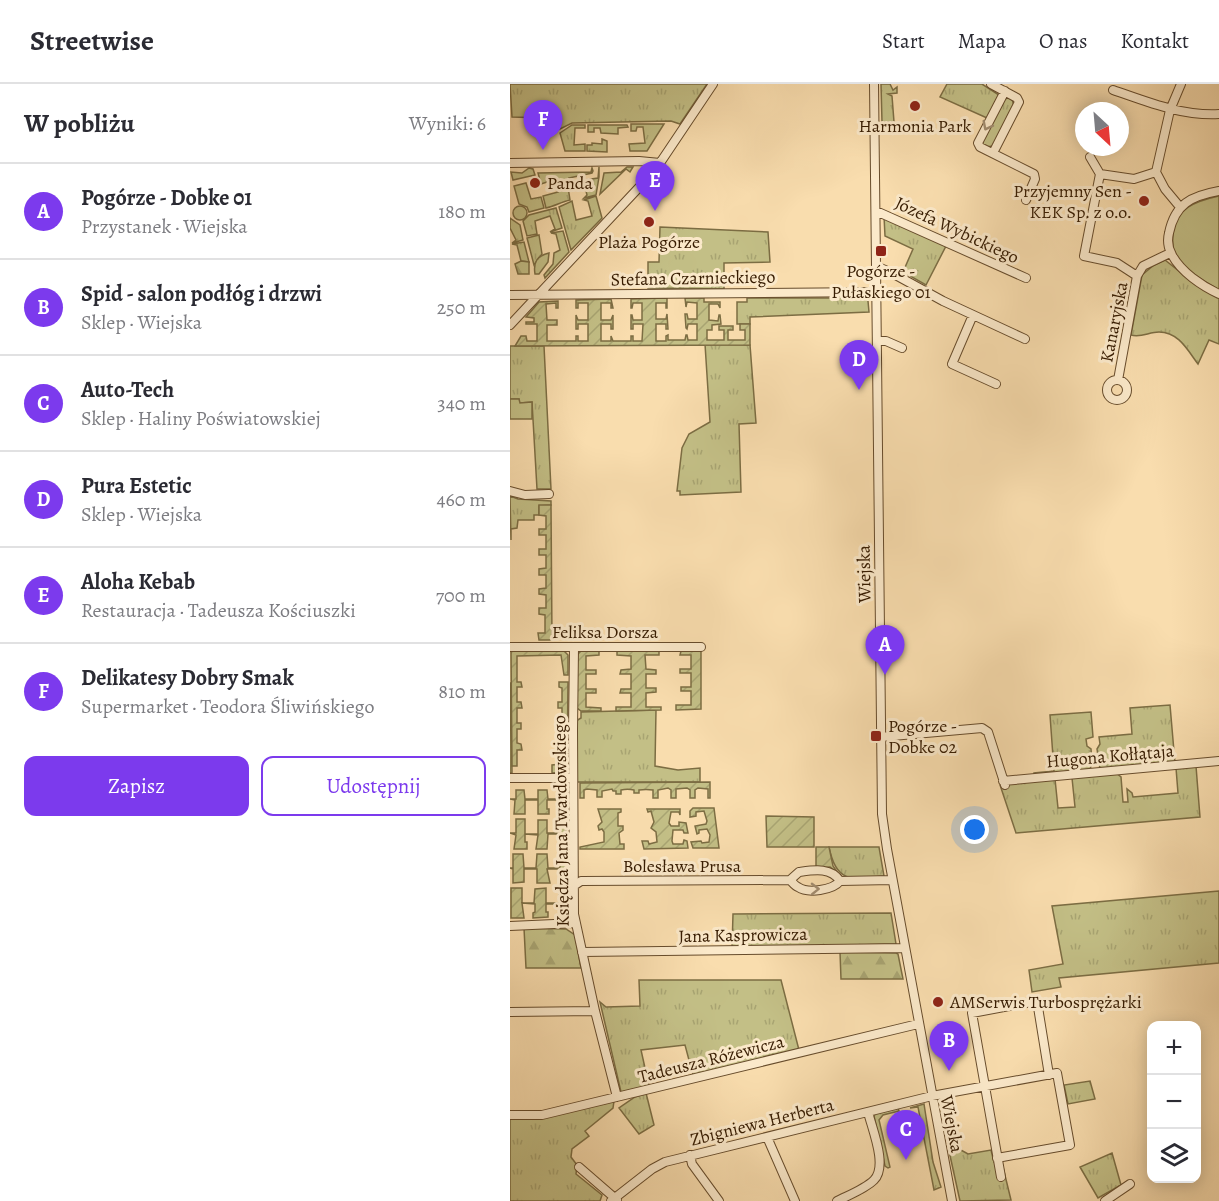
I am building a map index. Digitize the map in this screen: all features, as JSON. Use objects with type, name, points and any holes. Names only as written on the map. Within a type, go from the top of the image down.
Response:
[{"type":"street","points":[[510,325],[645,181],[660,163],[713,84]]},
{"type":"street","name":"Wiejska","points":[[874,84],[877,292],[876,645],[882,814],[918,1024],[952,1201]]},
{"type":"street","points":[[991,84],[1017,98],[1019,102],[993,153]]},
{"type":"street","points":[[1179,207],[1165,189],[1156,172],[1170,110],[1181,84]]},
{"type":"street","points":[[1113,90],[1170,110],[1203,115],[1219,114]]},
{"type":"street","points":[[1005,91],[978,143],[980,147],[1034,174],[1035,179],[1026,200]]},
{"type":"street","points":[[1090,157],[1100,174],[1084,256],[1118,263],[1137,276]]},
{"type":"street","points":[[510,163],[639,161],[660,163]]},
{"type":"street","points":[[1100,174],[1134,179],[1156,172]]},
{"type":"street","points":[[1219,191],[1192,199],[1179,207],[1172,218],[1168,237],[1170,253],[1183,270],[1219,294]]},
{"type":"street","name":"Józefa Wybickiego","points":[[876,211],[1026,278]]},
{"type":"street","name":"Kanaryjska","points":[[1118,380],[1137,276],[1143,266],[1170,253]]},
{"type":"street","points":[[876,266],[1025,339]]},
{"type":"street","name":"Stefana Czarnieckiego","points":[[510,295],[877,292]]},
{"type":"street","points":[[973,315],[952,364],[996,384]]},
{"type":"street","points":[[877,341],[886,341],[902,348]]},
{"type":"street","points":[[510,491],[525,495],[549,494]]},
{"type":"street","name":"Feliksa Dorsza","points":[[510,647],[701,646]]},
{"type":"street","name":"Księdza Jana Twardowskiego","points":[[574,648],[573,778],[576,923],[617,1097]]},
{"type":"street","name":"Hugona Kołłątaja","points":[[881,737],[982,728],[988,732],[1004,784],[1219,761]]},
{"type":"street","points":[[510,778],[573,778]]},
{"type":"street","name":"Bolesława Prusa","points":[[575,885],[582,881],[790,880],[800,872],[826,871],[834,873],[840,880]]},
{"type":"street","name":"Bolesława Prusa","points":[[790,880],[798,888],[805,889],[830,888],[840,880],[892,880]]},
{"type":"street","points":[[510,926],[576,923]]},
{"type":"street","name":"Jana Kasprowicza","points":[[582,952],[905,948]]},
{"type":"street","points":[[997,1158],[1070,1145],[1057,1073],[1049,1075],[1037,1001],[972,1012],[997,1158],[1001,1177]]},
{"type":"street","points":[[510,1012],[595,1011]]},
{"type":"street","name":"Tadeusza Różewicza","points":[[510,1115],[542,1115],[918,1024]]},
{"type":"street","name":"Zbigniewa Herberta","points":[[614,1200],[658,1165],[690,1155],[932,1096],[1049,1075]]},
{"type":"street","points":[[837,1201],[869,1184],[879,1173],[880,1160],[868,1112]]},
{"type":"street","points":[[767,1137],[795,1201]]},
{"type":"street","points":[[690,1155],[692,1164],[719,1201]]},
{"type":"street","points":[[579,1167],[614,1200]]},
{"type":"street","points":[[1105,1201],[1130,1184]]},
{"type":"green space","points":[[510,84],[707,84],[680,124],[671,121],[572,123],[554,132],[551,123],[545,124],[544,118],[512,117]]},
{"type":"green space","points":[[881,84],[890,84],[893,90],[897,87],[897,93],[888,94],[892,96],[894,122],[882,122]]},
{"type":"green space","points":[[947,84],[982,84],[999,95],[987,118],[940,97]]},
{"type":"green space","points":[[1008,97],[1012,99],[1014,106],[993,146],[986,147],[983,140],[1003,101]]},
{"type":"green space","points":[[631,124],[664,124],[647,151],[630,151],[629,144],[645,143],[643,127],[637,127],[636,131],[631,131]]},
{"type":"green space","points":[[572,125],[585,125],[585,128],[575,128],[574,145],[585,144],[585,151],[565,151],[560,133]]},
{"type":"green space","points":[[588,125],[627,125],[628,127],[618,128],[618,134],[601,133],[600,128],[594,128],[594,132],[588,132]]},
{"type":"green space","points":[[602,139],[607,141],[607,152],[587,151],[587,145],[602,144]]},
{"type":"green space","points":[[599,167],[599,177],[596,195],[584,198],[587,195],[584,183],[578,184],[578,181],[598,178]]},
{"type":"green space","points":[[627,167],[633,167],[630,172],[626,169],[600,194],[604,173],[621,172]]},
{"type":"green space","points":[[529,168],[533,169],[535,175],[513,180],[511,172],[522,173]]},
{"type":"green space","points":[[592,168],[592,173],[569,178],[573,185],[568,187],[570,200],[546,208],[543,196],[558,192],[552,177],[546,178],[547,182],[541,184],[538,173],[591,172]]},
{"type":"green space","points":[[526,183],[531,199],[541,197],[544,208],[529,212],[527,207],[519,204],[514,186]]},
{"type":"green space","points":[[596,196],[602,218],[571,250],[559,207],[572,201],[576,220],[592,216],[588,201],[584,200]]},
{"type":"green space","points":[[1219,196],[1219,290],[1196,276],[1181,263],[1175,253],[1173,241],[1175,226],[1182,212],[1195,203]]},
{"type":"green space","points":[[520,206],[525,208],[527,213],[525,218],[520,220],[515,218],[513,213],[515,208]]},
{"type":"green space","points":[[556,208],[562,228],[550,232],[555,229],[550,216],[535,221],[537,234],[527,236],[523,221],[529,215]]},
{"type":"green space","points":[[884,216],[946,246],[926,285],[903,272],[913,249],[885,236]]},
{"type":"green space","points":[[510,218],[520,225],[523,240],[512,243],[516,240],[510,228]]},
{"type":"green space","points":[[660,227],[768,232],[770,262],[724,263],[724,289],[648,288],[648,262],[659,262]]},
{"type":"green space","points":[[563,231],[569,252],[545,278],[544,275],[553,264],[554,253],[560,250],[556,234],[551,233]]},
{"type":"green space","points":[[539,235],[542,254],[534,265],[527,238]]},
{"type":"green space","points":[[524,242],[529,262],[521,261],[517,245],[512,244]]},
{"type":"green space","points":[[549,253],[548,262],[539,274],[535,274],[537,260]]},
{"type":"green space","points":[[1165,260],[1194,283],[1219,298],[1219,344],[1209,340],[1198,364],[1182,343],[1172,335],[1159,332],[1131,335],[1142,275],[1154,265]]},
{"type":"green space","points":[[521,261],[529,262],[529,274],[518,274],[515,264]]},
{"type":"green space","points":[[667,298],[667,308],[666,303],[656,303],[656,319],[666,319],[667,314],[668,329],[666,329],[666,324],[656,324],[656,341],[666,341],[668,335],[668,340],[685,340],[687,335],[688,340],[697,340],[697,324],[688,324],[687,329],[685,314],[688,319],[697,319],[697,303],[687,302],[686,307],[685,298],[704,298],[704,302],[720,302],[720,308],[718,304],[709,304],[709,320],[718,321],[720,315],[721,324],[712,325],[712,330],[707,330],[707,340],[724,340],[724,330],[719,330],[719,326],[733,326],[733,330],[728,330],[728,340],[745,340],[745,330],[740,330],[740,324],[750,324],[750,345],[515,346],[521,336],[526,336],[527,341],[537,341],[537,324],[526,324],[526,322],[534,322],[534,318],[526,317],[539,302],[558,301],[558,308],[556,308],[556,303],[546,304],[547,320],[557,320],[557,325],[547,325],[547,341],[576,341],[576,336],[578,336],[578,341],[588,341],[588,324],[578,324],[578,329],[576,329],[576,315],[578,320],[588,320],[588,303],[578,303],[578,308],[576,308],[576,300],[611,299],[613,308],[611,308],[611,303],[601,303],[601,320],[611,320],[613,315],[613,329],[611,329],[611,324],[601,324],[601,341],[611,341],[611,336],[613,341],[631,341],[631,336],[633,336],[633,341],[642,341],[643,324],[633,324],[633,329],[631,329],[631,315],[633,320],[642,320],[642,303],[633,303],[631,308],[631,299]]},
{"type":"green space","points":[[747,298],[865,298],[868,301],[869,312],[750,317],[750,324],[737,324],[737,302],[747,302]]},
{"type":"green space","points":[[705,344],[750,345],[756,423],[739,424],[741,492],[680,495],[680,491],[677,491],[682,448],[689,434],[710,422]]},
{"type":"green space","points":[[510,346],[544,346],[551,489],[537,489],[532,402],[519,403],[519,399],[510,399]]},
{"type":"green space","points":[[510,399],[519,399],[520,403],[532,402],[532,419],[510,419]]},
{"type":"green space","points":[[510,496],[518,499],[551,501],[551,505],[539,506],[539,515],[534,515],[534,520],[518,520],[517,528],[511,529],[511,540]]},
{"type":"green space","points":[[539,505],[551,505],[552,640],[539,640],[538,633],[545,633],[545,615],[539,614],[539,608],[546,608],[546,595],[539,594],[539,589],[546,588],[546,575],[539,575],[539,569],[546,568],[546,555],[539,555],[539,549],[546,549],[546,535],[539,535],[539,529],[546,529],[546,516],[539,515]]},
{"type":"green space","points":[[511,651],[564,651],[568,655],[568,675],[564,675],[561,655],[517,656],[517,682],[521,682],[522,687],[517,687],[517,702],[521,702],[522,708],[517,708],[517,723],[521,723],[521,729],[517,729],[517,743],[521,744],[522,750],[517,750],[517,766],[512,766]]},
{"type":"green space","points":[[581,651],[599,651],[599,655],[586,656],[586,670],[596,670],[596,674],[586,674],[586,689],[596,689],[596,693],[586,693],[586,707],[601,708],[601,711],[581,711],[577,708],[577,655]]},
{"type":"green space","points":[[617,651],[659,651],[659,655],[645,655],[646,669],[656,670],[656,674],[646,674],[646,688],[656,688],[656,692],[646,693],[646,707],[661,707],[661,710],[616,711],[616,707],[631,707],[631,693],[620,693],[621,689],[631,689],[631,674],[620,674],[621,670],[631,669],[631,656],[617,655]]},
{"type":"green space","points":[[681,651],[701,651],[701,709],[676,710],[676,705],[691,705],[691,691],[681,691],[681,687],[691,687],[691,673],[680,673],[680,669],[691,669],[691,655],[680,655]]},
{"type":"green space","points":[[559,682],[568,682],[567,768],[563,772],[552,773],[552,765],[562,764],[562,750],[558,750],[558,744],[562,743],[562,729],[558,729],[558,723],[562,723],[562,708],[558,708],[558,702],[562,702],[562,688],[559,687]]},
{"type":"green space","points":[[511,683],[512,773],[510,773]]},
{"type":"green space","points":[[1170,705],[1175,763],[1100,769],[1097,749],[1100,744],[1099,737],[1132,734],[1130,708]]},
{"type":"green space","points":[[656,710],[655,766],[678,770],[700,768],[700,782],[576,782],[576,721],[581,718],[581,712]]},
{"type":"green space","points":[[1091,712],[1093,737],[1086,739],[1087,746],[1091,749],[1090,769],[1034,776],[1034,773],[1054,771],[1050,715]]},
{"type":"green space","points":[[1196,766],[1200,817],[1016,833],[1000,785],[1055,779],[1058,808],[1075,807],[1072,778],[1116,773],[1121,777],[1123,802],[1128,802],[1127,789],[1133,797],[1178,793],[1176,768]]},
{"type":"green space","points":[[710,782],[710,798],[708,798],[708,789],[698,788],[695,790],[695,798],[690,798],[690,790],[687,788],[676,789],[676,798],[671,798],[671,790],[668,788],[658,790],[658,798],[653,798],[653,790],[649,789],[634,793],[634,790],[624,789],[621,790],[621,794],[616,794],[616,791],[612,789],[602,791],[602,797],[597,797],[597,790],[587,789],[584,790],[584,798],[580,798],[580,783]]},
{"type":"green space","points":[[516,790],[524,790],[525,799],[538,799],[538,790],[547,790],[548,799],[560,799],[560,793],[567,793],[567,814],[558,814],[560,800],[547,800],[549,814],[538,814],[538,800],[525,800],[525,814],[514,814],[515,800],[510,799],[516,799]]},
{"type":"green space","points":[[693,808],[714,808],[719,848],[693,848],[691,842],[709,842],[710,835],[707,829],[699,830],[697,834],[695,826],[706,824],[707,821],[704,811],[696,812],[696,816],[690,817],[690,811]]},
{"type":"green space","points":[[598,809],[621,809],[618,813],[618,826],[623,826],[623,830],[619,833],[620,844],[624,844],[624,849],[580,849],[580,847],[604,842],[604,832],[602,829],[599,830],[598,826],[602,822]]},
{"type":"green space","points":[[647,809],[680,809],[680,815],[679,812],[671,812],[669,823],[671,826],[679,826],[679,822],[686,823],[688,833],[684,833],[683,830],[673,830],[672,841],[673,844],[683,844],[684,840],[687,841],[688,848],[644,849],[642,841],[648,841],[649,844],[657,842],[656,832],[651,828],[654,822],[651,811],[648,812]]},
{"type":"green space","points":[[766,816],[814,817],[814,847],[767,847]]},
{"type":"green space","points":[[516,819],[525,819],[527,849],[514,849],[516,835],[510,833],[516,833]]},
{"type":"green space","points":[[560,819],[566,819],[566,848],[560,849],[560,834],[548,834],[547,849],[536,849],[538,835],[525,834],[538,834],[538,820],[547,820],[547,833],[560,833]]},
{"type":"green space","points":[[816,847],[829,847],[833,866],[838,873],[830,867],[816,868]]},
{"type":"green space","points":[[829,847],[879,847],[884,876],[854,878],[841,873],[832,859]]},
{"type":"green space","points":[[513,854],[523,854],[524,868],[536,868],[537,854],[547,854],[548,868],[560,868],[559,854],[567,854],[567,883],[560,883],[560,869],[547,869],[550,883],[537,883],[537,869],[524,869],[524,882],[513,883],[513,869],[510,868],[513,868]]},
{"type":"green space","points":[[511,888],[522,888],[524,918],[511,918]]},
{"type":"green space","points":[[546,888],[546,903],[559,903],[559,888],[567,888],[567,912],[562,917],[559,917],[559,904],[546,904],[548,917],[533,918],[535,904],[522,903],[534,903],[535,889]]},
{"type":"green space","points":[[1219,891],[1219,963],[1059,978],[1061,987],[1032,992],[1029,970],[1063,964],[1052,906]]},
{"type":"green space","points":[[891,913],[896,944],[732,948],[733,914]]},
{"type":"green space","points":[[524,928],[566,929],[575,935],[581,968],[526,968]]},
{"type":"green space","points":[[840,952],[896,953],[903,979],[841,979]]},
{"type":"green space","points":[[639,980],[781,980],[799,1050],[693,1075],[685,1045],[641,1050],[649,1086],[621,1092],[600,1002],[606,1007],[640,1006]]},
{"type":"green space","points":[[1090,1081],[1095,1099],[1068,1104],[1064,1085]]},
{"type":"green space","points":[[646,1093],[654,1125],[639,1134],[619,1108],[635,1097]]},
{"type":"green space","points":[[614,1101],[613,1108],[585,1131],[589,1136],[572,1149],[571,1157],[577,1165],[576,1174],[602,1195],[600,1201],[510,1201],[510,1117],[549,1116]]},
{"type":"green space","points":[[924,1104],[933,1162],[941,1187],[934,1190],[918,1107],[910,1108]]},
{"type":"green space","points":[[898,1108],[899,1111],[883,1115],[879,1120],[890,1167],[888,1168],[885,1166],[874,1116],[876,1113]]},
{"type":"green space","points":[[959,1149],[968,1154],[991,1150],[994,1162],[1002,1163],[1011,1200],[960,1201],[949,1151]]},
{"type":"green space","points":[[1112,1153],[1121,1185],[1098,1198],[1080,1167]]},
{"type":"place","name":"Harmonia Park","points":[[915,106]]},
{"type":"place","name":"Delikatesy Dobry Smak","points":[[543,150]]},
{"type":"place","name":"Panda","points":[[535,183]]},
{"type":"place","name":"Przyjemny Sen - KEK Sp. z o.o.","points":[[1144,201]]},
{"type":"place","name":"Aloha Kebab","points":[[655,211]]},
{"type":"place","name":"Plaża Pogórze","points":[[649,222]]},
{"type":"place","name":"Pogórze - Pułaskiego 01","points":[[881,251]]},
{"type":"place","name":"Pura Estetic","points":[[859,390]]},
{"type":"place","name":"Pogórze - Dobke 01","points":[[885,675]]},
{"type":"place","name":"Pogórze - Dobke 02","points":[[876,736]]},
{"type":"place","name":"AMSerwis Turbosprężarki","points":[[938,1002]]},
{"type":"place","name":"Spid - salon podłóg i drzwi","points":[[949,1071]]},
{"type":"place","name":"Auto-Tech","points":[[906,1160]]}]
